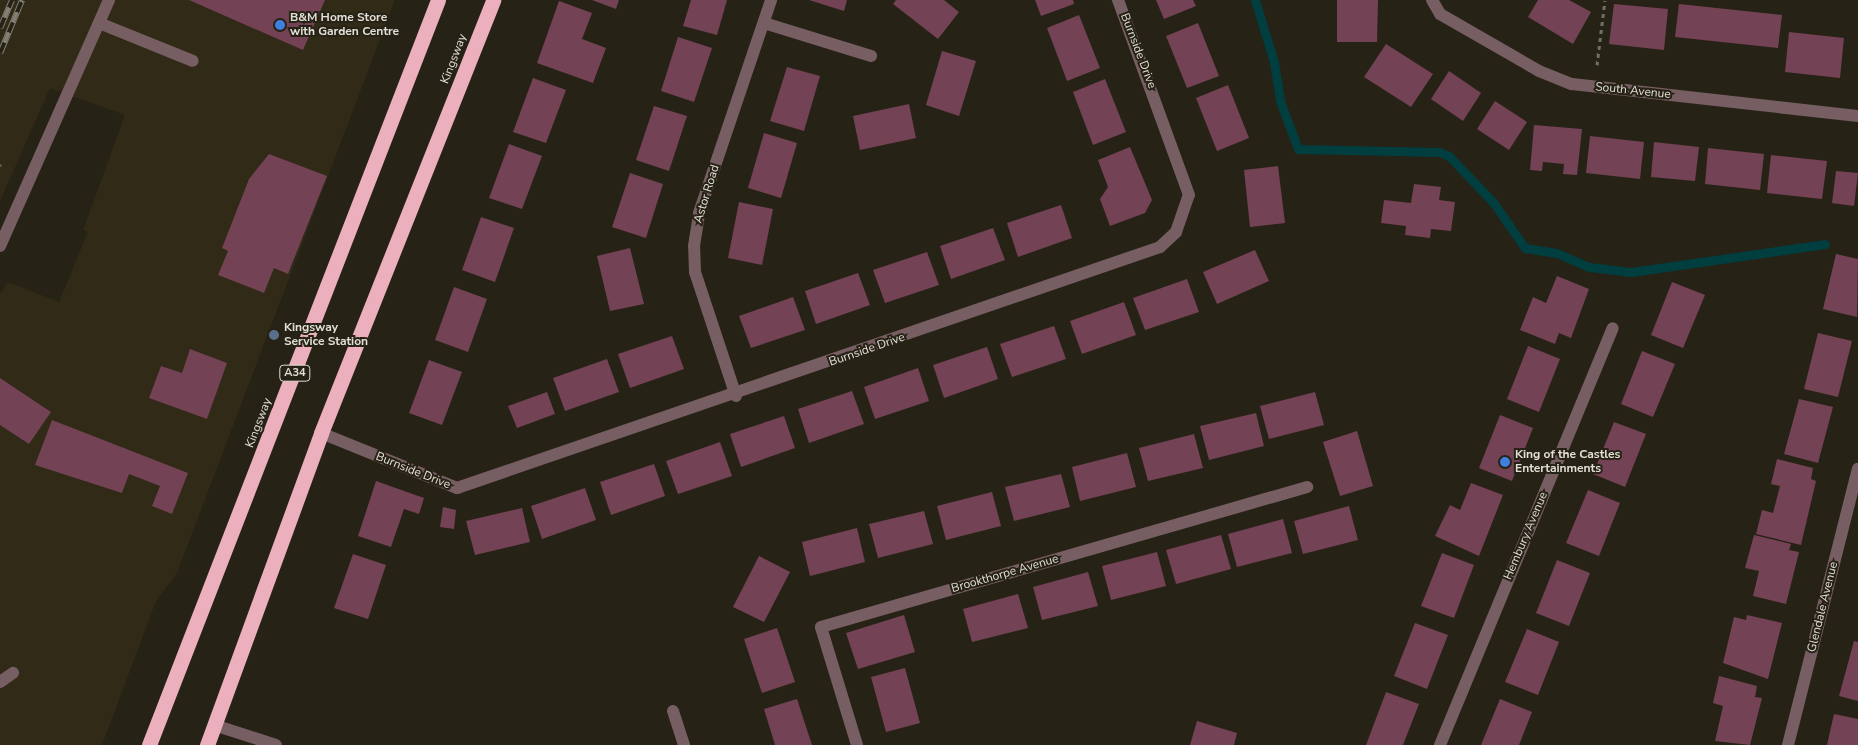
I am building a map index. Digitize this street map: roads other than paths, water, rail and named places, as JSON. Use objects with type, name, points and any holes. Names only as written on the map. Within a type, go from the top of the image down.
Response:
[{"type":"highway","name":"Kingsway","points":[[149,745],[438,0]]},
{"type":"highway","name":"Kingsway","points":[[207,745],[321,433],[493,0]]},
{"type":"street","points":[[0,246],[109,0]]},
{"type":"street","name":"Astor Road","points":[[736,396],[695,272],[694,246],[700,214],[771,0]]},
{"type":"street","name":"Burnside Drive","points":[[321,433],[457,488],[736,396],[1160,247],[1176,232],[1189,195],[1185,178],[1118,0]]},
{"type":"street","name":"South Avenue","points":[[1432,0],[1440,14],[1539,70],[1572,84],[1858,116]]},
{"type":"street","points":[[99,23],[193,61]]},
{"type":"street","points":[[764,23],[870,56]]},
{"type":"street","name":"Hembury Avenue","points":[[1440,745],[1613,328]]},
{"type":"street","name":"Glendale Avenue","points":[[1788,745],[1858,469]]},
{"type":"street","name":"Brookthorpe Avenue","points":[[857,745],[821,627],[1307,487]]},
{"type":"street","points":[[0,682],[13,673]]},
{"type":"street","points":[[673,711],[684,745]]},
{"type":"street","points":[[214,725],[276,745]]},
{"type":"waterway","points":[[1255,0],[1274,62],[1280,101],[1298,149],[1439,152],[1449,156],[1493,202],[1525,248],[1557,253],[1589,267],[1631,272],[1825,244]]},
{"type":"railway","points":[[0,28],[12,0]]},
{"type":"railway","points":[[0,53],[22,0]]},
{"type":"place","name":"B&M Home Store with Garden Centre","points":[[280,25]]},
{"type":"place","name":"Kingsway Service Station","points":[[274,335]]},
{"type":"place","name":"King of the Castles Entertainments","points":[[1505,462]]}]
